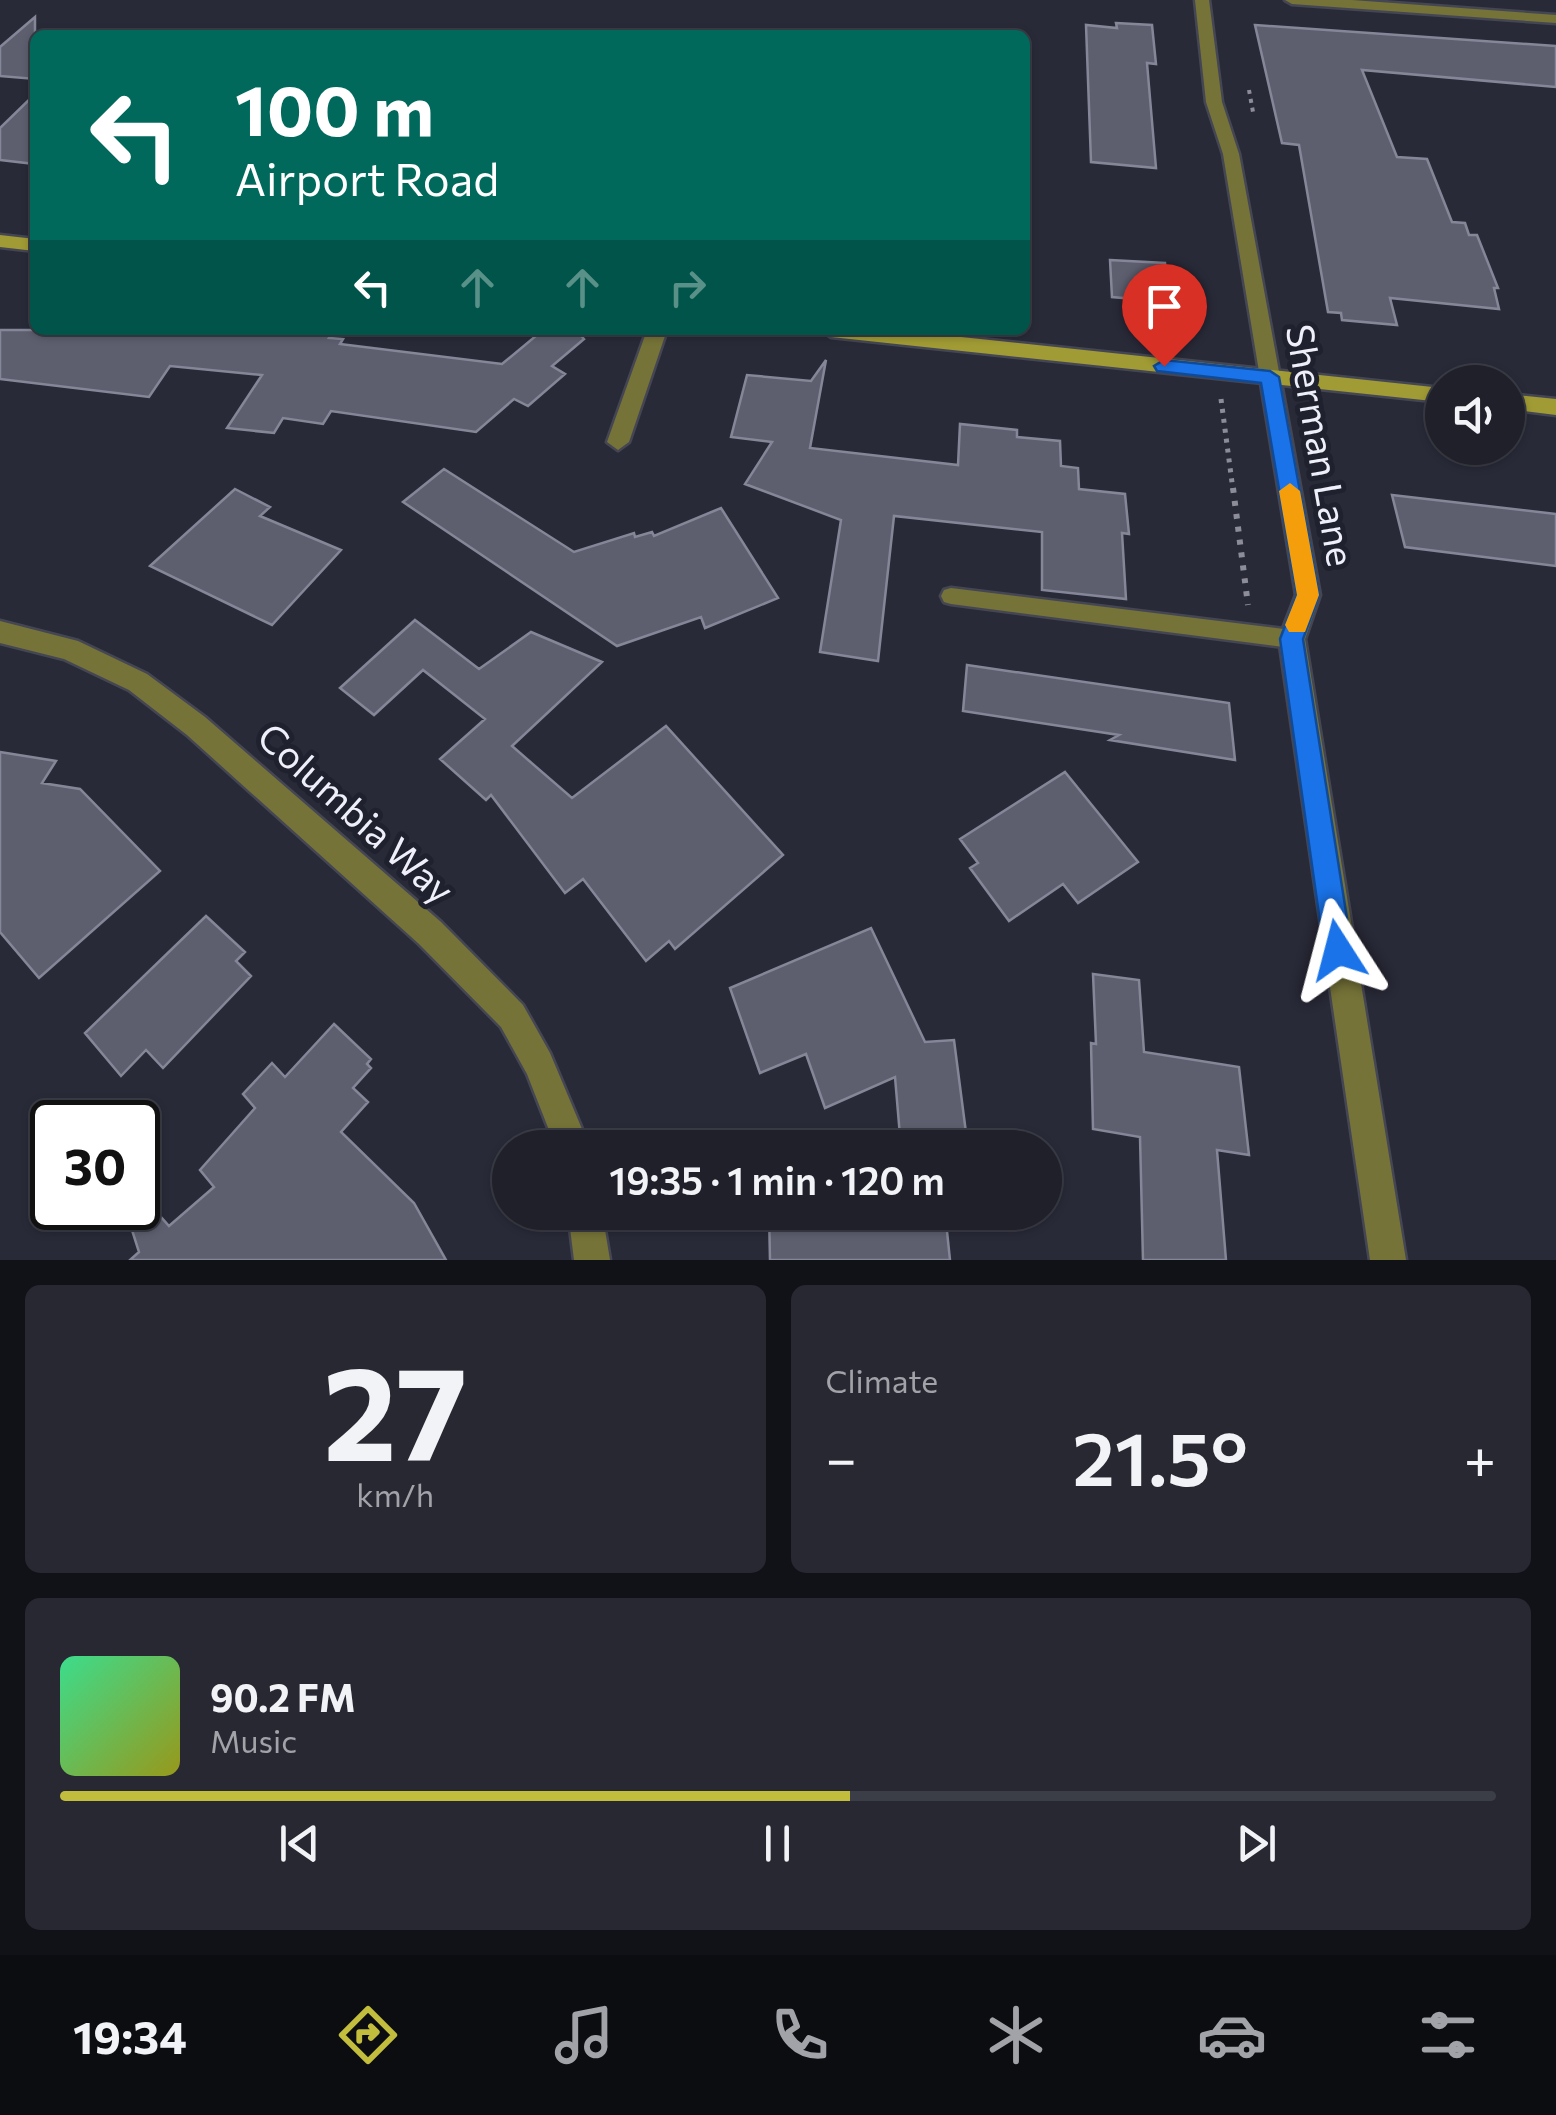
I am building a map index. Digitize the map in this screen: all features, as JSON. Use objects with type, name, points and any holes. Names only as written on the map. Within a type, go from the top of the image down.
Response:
[{"type":"street","name":"Sherman Lane","points":[[1202,0],[1214,102],[1231,154],[1308,595],[1292,639],[1388,1260]]},
{"type":"street","points":[[1292,0],[1398,4],[1556,19]]},
{"type":"street","points":[[0,241],[30,244]]},
{"type":"street","points":[[618,442],[655,335]]},
{"type":"street","points":[[877,335],[1425,393]]},
{"type":"street","points":[[1525,404],[1556,407]]},
{"type":"street","name":"Columbia Way","points":[[0,632],[69,649],[138,682],[196,726],[430,934],[512,1016],[539,1064],[566,1130]]},
{"type":"street","points":[[588,1230],[592,1260]]},
{"type":"lane","points":[[951,596],[1292,639]]},
{"type":"path","points":[[1202,396],[1221,398],[1251,634]]},
{"type":"building","points":[[35,17],[35,30],[30,30],[30,79],[0,76],[0,47]]},
{"type":"building","points":[[1116,23],[1152,25],[1156,64],[1147,63],[1156,168],[1091,162],[1086,25],[1117,28]]},
{"type":"building","points":[[1255,25],[1556,46],[1556,87],[1362,70],[1397,157],[1427,159],[1452,222],[1465,223],[1469,235],[1477,235],[1498,288],[1494,288],[1499,309],[1390,298],[1397,325],[1342,320],[1341,313],[1328,312],[1299,145],[1282,143]]},
{"type":"building","points":[[30,99],[30,163],[0,160],[0,128]]},
{"type":"building","points":[[1110,260],[1165,263],[1169,302],[1112,297]]},
{"type":"building","points":[[0,330],[30,330],[30,335],[331,335],[329,338],[343,339],[340,344],[502,364],[537,335],[580,335],[584,339],[552,366],[565,374],[528,406],[514,399],[476,432],[331,411],[323,424],[283,418],[274,433],[227,428],[262,375],[170,366],[149,397],[0,379]]},
{"type":"building","points":[[826,360],[810,448],[958,465],[960,424],[1017,430],[1017,437],[1060,441],[1061,466],[1078,468],[1079,489],[1125,494],[1129,534],[1122,533],[1126,599],[1042,590],[1042,532],[894,516],[878,661],[820,652],[841,520],[745,484],[772,442],[731,437],[747,375],[811,381]]},
{"type":"building","points":[[444,469],[574,552],[634,533],[635,537],[652,532],[654,536],[721,508],[778,598],[705,628],[701,617],[617,646],[403,502]]},
{"type":"building","points":[[235,489],[270,507],[260,516],[341,550],[272,625],[150,566]]},
{"type":"building","points":[[1392,495],[1556,514],[1556,566],[1405,547]]},
{"type":"building","points":[[415,620],[479,669],[531,632],[602,662],[512,746],[572,798],[666,726],[783,855],[675,949],[669,941],[646,961],[583,879],[565,893],[491,795],[486,800],[440,759],[485,719],[423,670],[374,715],[340,688]]},
{"type":"building","points":[[967,665],[1229,703],[1235,760],[1110,740],[1119,735],[963,711]]},
{"type":"building","points":[[0,752],[56,761],[42,783],[80,789],[160,871],[39,978],[0,932]]},
{"type":"building","points":[[1065,772],[1138,862],[1078,903],[1063,884],[1009,921],[970,868],[978,863],[960,839]]},
{"type":"building","points":[[206,916],[245,952],[236,961],[251,976],[163,1068],[146,1050],[121,1076],[85,1033]]},
{"type":"building","points":[[871,928],[925,1042],[954,1040],[966,1130],[899,1130],[895,1077],[825,1108],[806,1054],[760,1073],[730,988]]},
{"type":"building","points":[[1093,974],[1139,980],[1144,1052],[1239,1067],[1249,1155],[1217,1150],[1226,1260],[1143,1260],[1140,1137],[1093,1129]]},
{"type":"building","points":[[334,1024],[371,1059],[367,1064],[371,1068],[353,1088],[368,1102],[341,1132],[414,1203],[446,1260],[130,1260],[139,1252],[132,1230],[160,1230],[160,1216],[169,1226],[214,1187],[200,1170],[255,1108],[243,1094],[272,1063],[285,1077]]},
{"type":"building","points":[[769,1230],[947,1230],[950,1260],[770,1260]]},
{"type":"slow traffic","points":[[1290,491],[1308,595],[1297,625]]},
{"type":"route","points":[[1164,366],[1270,377],[1308,595],[1292,639],[1338,950]]}]
